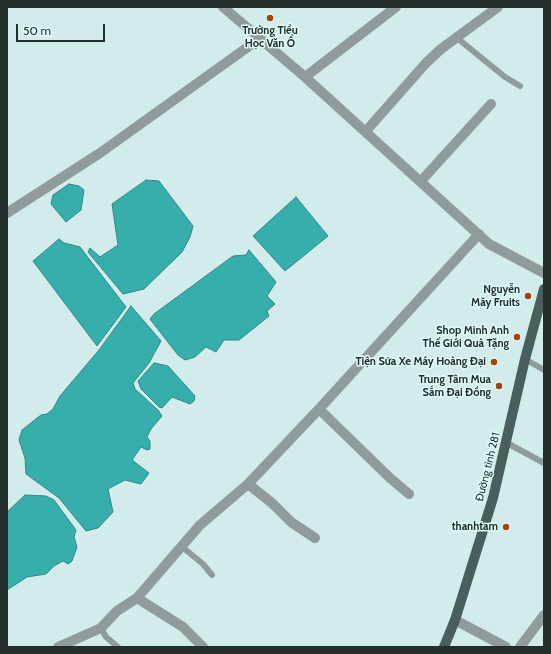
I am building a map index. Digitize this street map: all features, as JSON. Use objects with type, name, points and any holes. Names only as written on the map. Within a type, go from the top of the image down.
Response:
[{"type":"main road","name":"Đường tỉnh 281","points":[[444,647],[455,620],[493,498],[507,443],[525,359],[544,289]]},
{"type":"street","points":[[223,7],[366,131],[489,244],[544,273]]},
{"type":"street","points":[[305,77],[396,7]]},
{"type":"street","points":[[366,131],[426,63],[456,38],[498,7]]},
{"type":"street","points":[[7,213],[100,153],[259,39]]},
{"type":"street","points":[[420,181],[491,104]]},
{"type":"street","points":[[58,647],[101,628],[117,611],[137,598],[200,525],[248,484],[320,409],[479,234]]},
{"type":"street","points":[[320,409],[390,478],[409,494]]},
{"type":"street","points":[[248,484],[272,503],[291,522],[315,538]]},
{"type":"street","points":[[137,598],[183,627],[203,647]]},
{"type":"street","points":[[520,647],[544,615]]},
{"type":"street","points":[[455,620],[506,647]]},
{"type":"lane","points":[[456,38],[505,77],[520,86]]},
{"type":"lane","points":[[525,359],[544,370]]},
{"type":"lane","points":[[507,443],[544,463]]},
{"type":"lane","points":[[181,546],[203,564],[212,575]]},
{"type":"lane","points":[[101,628],[106,637],[118,647]]},
{"type":"water","points":[[146,180],[159,181],[193,226],[190,237],[182,252],[144,289],[123,294],[88,252],[90,248],[100,257],[118,245],[112,204]]},
{"type":"water","points":[[69,184],[79,186],[84,190],[81,210],[66,222],[51,204],[53,195]]},
{"type":"water","points":[[296,197],[328,236],[285,271],[253,236]]},
{"type":"water","points":[[59,239],[64,243],[80,247],[126,307],[97,346],[33,261]]},
{"type":"water","points":[[249,250],[276,282],[267,296],[275,304],[267,311],[269,316],[239,340],[224,340],[216,352],[206,347],[195,357],[185,360],[178,355],[150,319],[154,314],[233,256],[246,255]]},
{"type":"water","points":[[131,306],[161,341],[149,363],[133,383],[135,389],[158,410],[162,416],[151,429],[147,437],[150,441],[150,449],[147,450],[141,447],[132,460],[149,473],[141,484],[125,480],[108,489],[113,512],[98,528],[86,531],[59,498],[26,474],[25,458],[19,440],[22,430],[41,415],[47,414],[53,409],[60,396],[99,350]]},
{"type":"water","points":[[154,363],[168,366],[195,396],[194,401],[190,404],[172,397],[162,408],[159,407],[141,389],[138,381]]},
{"type":"water","points":[[25,495],[46,496],[54,500],[76,530],[74,537],[77,547],[72,561],[68,564],[63,561],[54,566],[46,574],[27,577],[7,590],[7,512]]},
{"type":"place","name":"Trường Tiểu Học Văn Ổ","points":[[270,18]]},
{"type":"place","name":"Nguyễn Mây Fruits","points":[[528,296]]},
{"type":"place","name":"Shop Minh Anh Thế Giới Quà Tặng","points":[[517,337]]},
{"type":"place","name":"Tiện Sửa Xe Máy Hoàng Đại","points":[[494,362]]},
{"type":"place","name":"Trung Tâm Mua Sắm Đại Đồng","points":[[499,386]]},
{"type":"place","name":"thanhtam","points":[[506,527]]}]
